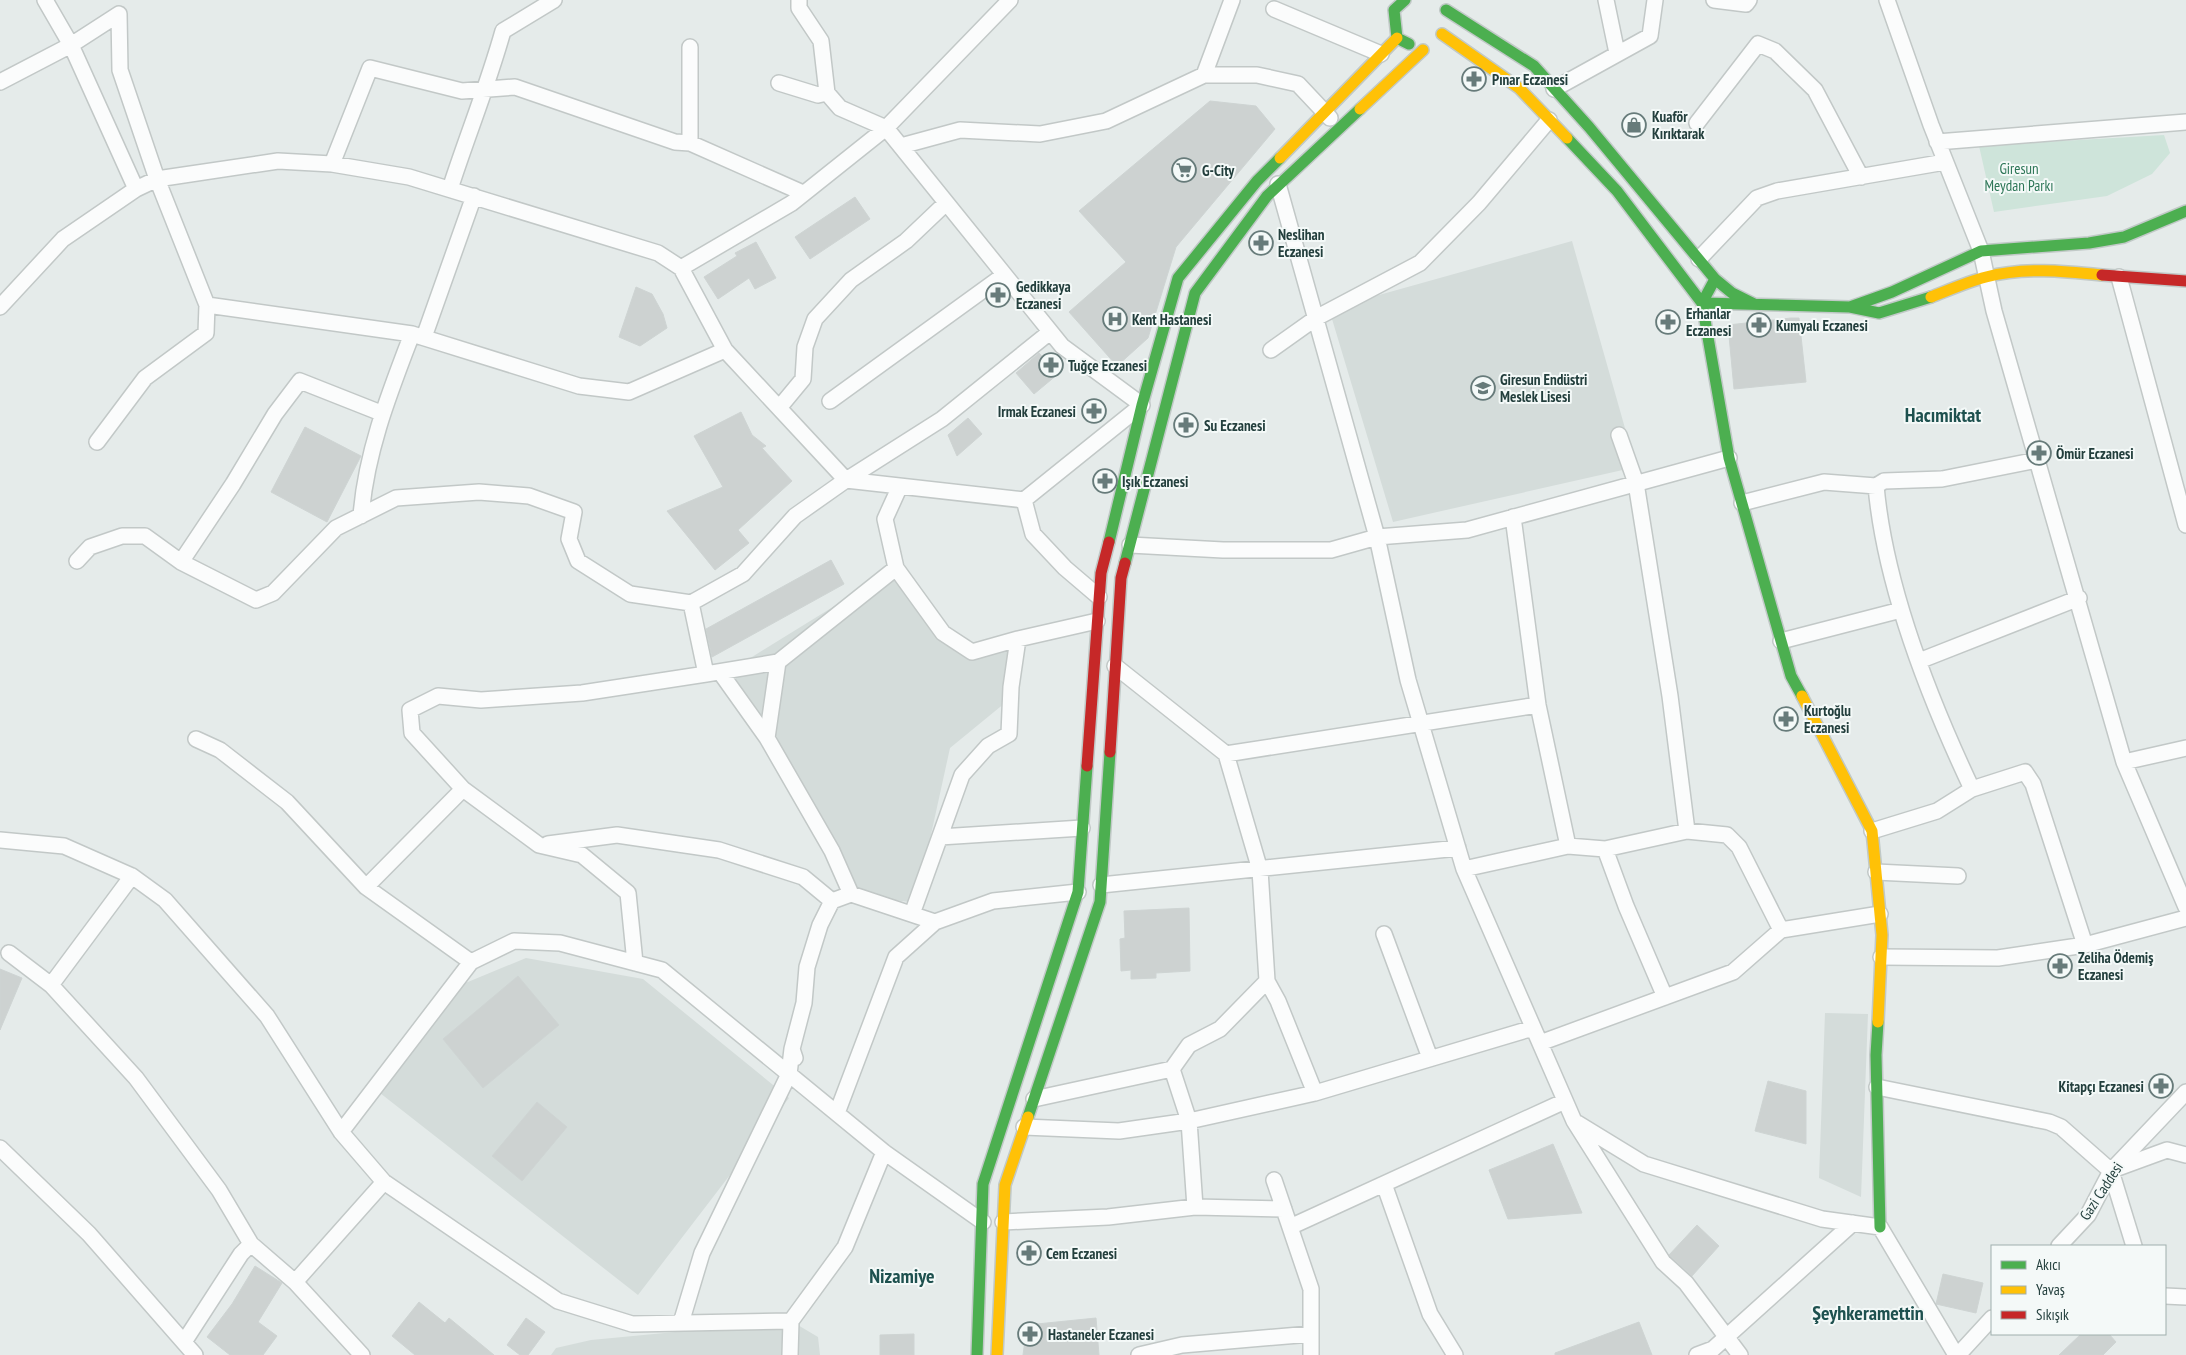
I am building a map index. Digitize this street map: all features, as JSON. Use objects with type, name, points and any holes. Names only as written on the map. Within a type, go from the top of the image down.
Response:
[{"type":"street","points":[[45,0],[71,44],[136,189]]},
{"type":"street","points":[[450,189],[476,108],[487,88],[503,31],[554,0]]},
{"type":"street","points":[[799,0],[799,8],[821,41],[828,93],[840,108],[886,128],[1062,346],[1142,405]]},
{"type":"street","points":[[681,268],[792,203],[886,128],[1010,0]]},
{"type":"street","points":[[1204,75],[1232,0]]},
{"type":"street","points":[[977,1355],[984,1222],[983,1184],[1078,892],[1101,573],[1142,405],[1178,278],[1257,181],[1396,38],[1395,5],[1405,0]]},
{"type":"street","points":[[1606,0],[1617,53]]},
{"type":"street","points":[[1554,89],[1650,36],[1655,0]]},
{"type":"street","points":[[1714,0],[1746,4],[1749,0]]},
{"type":"street","points":[[1887,0],[1944,162],[1981,251],[1986,277],[2037,460],[2124,762],[2186,907]]},
{"type":"street","points":[[0,82],[71,44],[122,7]]},
{"type":"street","points":[[97,442],[145,378],[206,333],[207,304],[157,178],[120,70],[122,7]]},
{"type":"street","points":[[997,1355],[1005,1185],[1100,902],[1121,578],[1195,293],[1278,184],[1432,42],[1442,8],[1534,66],[1590,127],[1716,279],[1732,293],[1757,306]]},
{"type":"street","points":[[1274,9],[1381,54]]},
{"type":"street","points":[[1396,38],[1432,42],[1519,88],[1617,191],[1702,303],[1729,458],[1791,676],[1872,830],[1880,914],[1881,957],[1877,1087],[1880,1227],[1957,1355],[1991,1319]]},
{"type":"street","points":[[1698,123],[1758,44],[1775,51],[1815,90],[1861,176]]},
{"type":"street","points":[[690,47],[690,143]]},
{"type":"street","points":[[332,164],[370,68],[462,91],[515,87],[674,142],[690,143],[804,193]]},
{"type":"street","points":[[901,146],[960,130],[1040,134],[1106,121],[1204,75],[1257,76],[1298,84],[1324,113],[1340,127]]},
{"type":"street","points":[[779,83],[818,95],[828,93]]},
{"type":"street","points":[[1271,350],[1316,318],[1420,263],[1479,203],[1549,120]]},
{"type":"street","points":[[1937,142],[2186,122]]},
{"type":"street","points":[[0,307],[63,239],[136,189],[157,178],[278,161],[332,164],[409,177],[658,253],[681,268],[725,350],[846,480],[1024,500],[1142,405]]},
{"type":"street","points":[[1699,259],[1757,198],[1777,191],[1944,162]]},
{"type":"street","points":[[1278,184],[1378,538],[1408,680],[1464,869],[1574,1121],[1663,1262],[1686,1283],[1740,1355]]},
{"type":"street","points":[[361,516],[363,484],[381,413],[418,336],[474,196]]},
{"type":"street","points":[[779,408],[803,379],[805,347],[815,319],[851,280],[906,241],[946,203]]},
{"type":"street","points":[[1850,307],[1892,292],[1981,251],[2089,243],[2124,237],[2186,210]]},
{"type":"street","points":[[1702,303],[1757,306],[1850,307],[1879,313],[1897,309],[1986,277],[2019,271],[2055,270],[2119,277],[2186,281]]},
{"type":"street","points":[[830,401],[1004,275]]},
{"type":"street","points":[[2119,277],[2186,525]]},
{"type":"street","points":[[1702,303],[1716,279]]},
{"type":"street","points":[[207,304],[418,336],[579,386],[629,392],[725,350]]},
{"type":"street","points":[[77,561],[90,547],[122,536],[144,536],[181,562],[256,600],[273,593],[336,528],[396,498],[479,492],[529,496],[574,512],[570,539],[578,561],[630,594],[691,603],[743,574],[794,516],[846,480],[942,419],[1050,332]]},
{"type":"street","points":[[181,562],[233,484],[275,414],[300,381],[381,413]]},
{"type":"street","points":[[1619,435],[1636,483],[1670,696],[1687,831]]},
{"type":"street","points":[[1130,545],[1223,550],[1331,550],[1378,538],[1468,530],[1729,458]]},
{"type":"street","points":[[1742,503],[1824,482],[1876,486],[1884,481],[1942,479],[2037,460]]},
{"type":"street","points":[[900,486],[886,518],[896,568],[943,633],[972,652],[1018,639],[1097,621]]},
{"type":"street","points":[[1876,486],[1878,514],[1902,610],[1945,731],[1972,789]]},
{"type":"street","points":[[1024,500],[1032,534],[1064,568],[1099,597]]},
{"type":"street","points":[[1513,517],[1538,706],[1568,846]]},
{"type":"street","points":[[635,963],[628,893],[582,855],[539,845],[463,789],[412,733],[410,710],[438,696],[482,700],[582,693],[778,662],[896,568]]},
{"type":"street","points":[[1920,661],[2078,598]]},
{"type":"street","points":[[691,603],[713,673],[768,738],[832,851],[851,894]]},
{"type":"street","points":[[1781,641],[1902,610]]},
{"type":"street","points":[[912,914],[962,775],[988,746],[1009,734],[1011,687],[1018,639]]},
{"type":"street","points":[[768,738],[778,662]]},
{"type":"street","points":[[1115,666],[1226,754],[1260,870],[1267,981],[1278,1001],[1315,1092]]},
{"type":"street","points":[[1226,754],[1538,706]]},
{"type":"street","points":[[196,739],[220,750],[287,802],[366,887],[471,962]]},
{"type":"street","points":[[2124,762],[2186,748]]},
{"type":"street","points":[[1872,830],[1937,811],[1972,789],[2025,772],[2033,784],[2085,944]]},
{"type":"street","points":[[366,887],[463,789]]},
{"type":"street","points":[[940,837],[1082,828]]},
{"type":"street","points":[[1464,869],[1568,846],[1605,849],[1687,831],[1727,836],[1739,847],[1781,930]]},
{"type":"street","points":[[539,845],[617,835],[719,850],[803,877],[832,901]]},
{"type":"street","points":[[0,840],[64,846],[132,876],[165,900],[267,1016],[341,1132],[384,1182],[558,1301],[632,1324],[791,1321]]},
{"type":"street","points":[[1101,885],[1458,848]]},
{"type":"street","points":[[1605,849],[1626,906],[1665,997]]},
{"type":"street","points":[[1876,872],[1958,876]]},
{"type":"street","points":[[51,985],[132,876]]},
{"type":"street","points":[[837,1113],[896,957],[935,922],[993,901],[1078,892]]},
{"type":"street","points":[[681,1323],[702,1253],[789,1074],[792,1049],[804,1003],[807,967],[820,925],[832,901],[851,894],[935,922]]},
{"type":"street","points":[[1540,1043],[1733,972],[1781,930],[1880,914]]},
{"type":"street","points":[[1881,957],[1998,958],[2085,944],[2186,918]]},
{"type":"street","points":[[1384,934],[1430,1058]]},
{"type":"street","points":[[341,1132],[471,962],[514,941],[560,942],[662,970],[884,1152],[984,1222]]},
{"type":"street","points":[[10,953],[51,985],[136,1078],[219,1190],[251,1244],[295,1282],[362,1355]]},
{"type":"street","points":[[1034,1099],[1172,1068],[1189,1045],[1220,1029],[1267,981]]},
{"type":"street","points":[[1024,1127],[1119,1131],[1189,1121],[1315,1092],[1533,1028]]},
{"type":"street","points":[[792,1049],[802,1084]]},
{"type":"street","points":[[1172,1068],[1189,1121],[1195,1207]]},
{"type":"street","points":[[1877,1087],[2049,1122],[2061,1127],[2111,1170],[2134,1245]]},
{"type":"street","name":"Gazi Caddesi","points":[[2060,1245],[2088,1215],[2111,1170],[2186,1092]]},
{"type":"street","points":[[1290,1227],[1565,1101]]},
{"type":"street","points":[[1574,1121],[1644,1164],[1822,1219],[1880,1227]]},
{"type":"street","points":[[0,1148],[89,1234],[195,1355]]},
{"type":"street","points":[[2111,1170],[2167,1150],[2186,1156]]},
{"type":"street","points":[[790,1355],[791,1321],[845,1247],[884,1152]]},
{"type":"street","points":[[1274,1180],[1311,1289],[1311,1355]]},
{"type":"street","points":[[295,1282],[384,1182]]},
{"type":"street","points":[[1384,1184],[1430,1314],[1455,1355]]},
{"type":"street","points":[[1003,1222],[1108,1217],[1195,1207],[1284,1209]]},
{"type":"street","points":[[1697,1355],[1713,1349],[1853,1224]]},
{"type":"street","points":[[184,1342],[241,1254],[251,1244]]},
{"type":"street","points":[[2166,1296],[2186,1297]]},
{"type":"street","points":[[1140,1355],[1182,1345],[1311,1334]]},
{"type":"shaded area","name":"Giresun Endüstri Meslek Lisesi","points":[[1572,241],[1636,467],[1393,522],[1329,309]]},
{"type":"shaded area","points":[[896,568],[972,652],[1018,639],[1011,698],[950,748],[916,903],[851,894],[731,670]]},
{"type":"shaded area","points":[[526,958],[643,979],[789,1098],[638,1295],[380,1093],[451,989]]},
{"type":"shaded area","points":[[1825,1013],[1868,1014],[1861,1197],[1819,1178]]},
{"type":"shaded area","points":[[791,1321],[818,1337],[820,1355],[551,1355],[556,1348],[591,1340]]},
{"type":"green space","name":"Giresun Meydan Parkı","points":[[2164,135],[2170,153],[2152,174],[2107,196],[1994,212],[1979,146]]},
{"type":"building","name":"G-City","points":[[1210,101],[1256,106],[1275,129],[1176,247],[1148,338],[1117,366],[1069,312],[1126,262],[1079,211]]},
{"type":"building","points":[[855,197],[870,219],[810,259],[795,237]]},
{"type":"building","points":[[756,242],[776,278],[755,289],[749,278],[718,299],[704,277],[737,256],[735,253]]},
{"type":"building","points":[[636,287],[652,294],[663,314],[667,328],[640,346],[619,337]]},
{"type":"building","points":[[1799,318],[1806,382],[1734,389],[1728,325]]},
{"type":"building","points":[[1039,353],[1058,374],[1034,394],[1016,373]]},
{"type":"building","points":[[741,412],[752,435],[766,446],[762,448],[792,481],[738,530],[749,543],[715,570],[667,511],[723,487],[694,436]]},
{"type":"building","points":[[968,418],[982,434],[957,456],[948,435]]},
{"type":"building","points":[[305,427],[361,456],[327,522],[271,492]]},
{"type":"building","points":[[831,560],[844,584],[712,657],[706,629]]},
{"type":"building","points":[[1189,908],[1190,971],[1156,973],[1156,978],[1131,979],[1131,970],[1121,971],[1120,939],[1125,938],[1124,911]]},
{"type":"building","points":[[0,969],[22,978],[0,1030]]},
{"type":"building","points":[[518,976],[559,1025],[483,1088],[443,1039]]},
{"type":"building","points":[[1768,1081],[1806,1091],[1806,1144],[1755,1131]]},
{"type":"building","points":[[537,1102],[567,1127],[522,1181],[492,1156]]},
{"type":"building","points":[[1553,1144],[1582,1213],[1508,1219],[1489,1170]]},
{"type":"building","points":[[1697,1225],[1719,1246],[1692,1276],[1669,1255]]},
{"type":"building","points":[[255,1266],[282,1283],[258,1322],[277,1336],[263,1355],[230,1355],[207,1337],[232,1304]]},
{"type":"building","points":[[1943,1274],[1983,1283],[1976,1313],[1936,1304]]},
{"type":"building","points":[[419,1302],[445,1323],[449,1318],[494,1355],[415,1355],[392,1336]]},
{"type":"building","points":[[526,1318],[545,1332],[528,1355],[520,1355],[507,1345]]},
{"type":"building","points":[[1096,1318],[1099,1355],[1023,1355],[1027,1325]]},
{"type":"building","points":[[1639,1322],[1652,1355],[1555,1355],[1555,1353]]},
{"type":"building","points":[[914,1334],[914,1355],[880,1355],[880,1335]]},
{"type":"building","points":[[2080,1335],[2110,1335],[2116,1342],[2103,1355],[2059,1355]]},
{"type":"traffic: fast","points":[[1405,0],[1394,10],[1397,38],[1409,44]]},
{"type":"traffic: fast","points":[[1446,10],[1534,66],[1589,127],[1715,279],[1732,293],[1754,304]]},
{"type":"traffic: fast","points":[[1125,563],[1195,293],[1267,196],[1360,109]]},
{"type":"traffic: fast","points":[[1567,138],[1617,191],[1702,303],[1850,307],[1879,313],[1931,297]]},
{"type":"traffic: fast","points":[[1109,542],[1142,405],[1178,278],[1257,181],[1280,158]]},
{"type":"traffic: fast","points":[[1850,307],[1892,292],[1981,251],[2089,243],[2124,237],[2186,211]]},
{"type":"traffic: fast","points":[[1715,279],[1702,303],[1729,458],[1791,676],[1802,696]]},
{"type":"traffic: fast","points":[[1028,1117],[1100,902],[1110,752]]},
{"type":"traffic: fast","points":[[977,1355],[983,1184],[1078,892],[1087,766]]},
{"type":"traffic: fast","points":[[1878,1022],[1876,1055],[1880,1227]]},
{"type":"traffic: slow","points":[[1442,34],[1519,88],[1567,138]]},
{"type":"traffic: slow","points":[[1280,158],[1397,38]]},
{"type":"traffic: slow","points":[[1360,109],[1423,50]]},
{"type":"traffic: slow","points":[[1931,297],[1979,279],[2015,272],[2058,271],[2102,275]]},
{"type":"traffic: slow","points":[[1802,696],[1872,831],[1882,935],[1878,1022]]},
{"type":"traffic: slow","points":[[997,1355],[1005,1185],[1028,1117]]},
{"type":"traffic: jam","points":[[2102,275],[2186,281]]},
{"type":"traffic: jam","points":[[1087,766],[1101,573],[1109,542]]},
{"type":"traffic: jam","points":[[1110,752],[1121,578],[1125,563]]},
{"type":"place","name":"Pınar Eczanesi","points":[[1474,79]]},
{"type":"place","name":"Kuaför Kırıktarak","points":[[1634,125]]},
{"type":"place","name":"G-City","points":[[1184,170]]},
{"type":"place","name":"Neslihan Eczanesi","points":[[1261,243]]},
{"type":"place","name":"Gedikkaya Eczanesi","points":[[998,295]]},
{"type":"place","name":"Kent Hastanesi","points":[[1115,319]]},
{"type":"place","name":"Erhanlar Eczanesi","points":[[1668,322]]},
{"type":"place","name":"Kumyalı Eczanesi","points":[[1759,325]]},
{"type":"place","name":"Tuğçe Eczanesi","points":[[1051,365]]},
{"type":"place","name":"Giresun Endüstri Meslek Lisesi","points":[[1483,388]]},
{"type":"place","name":"Irmak Eczanesi","points":[[1094,411]]},
{"type":"place","name":"Su Eczanesi","points":[[1186,425]]},
{"type":"place","name":"Ömür Eczanesi","points":[[2039,453]]},
{"type":"place","name":"Işık Eczanesi","points":[[1105,481]]},
{"type":"place","name":"Kurtoğlu Eczanesi","points":[[1786,719]]},
{"type":"place","name":"Zeliha Ödemiş Eczanesi","points":[[2060,966]]},
{"type":"place","name":"Kitapçı Eczanesi","points":[[2161,1086]]},
{"type":"place","name":"Cem Eczanesi","points":[[1029,1253]]},
{"type":"place","name":"Hastaneler Eczanesi","points":[[1030,1334]]},
{"type":"district","name":"Hacımiktat","points":[[1943,415]]},
{"type":"district","name":"Nizamiye","points":[[902,1276]]},
{"type":"district","name":"Şeyhkeramettin","points":[[1868,1313]]}]
